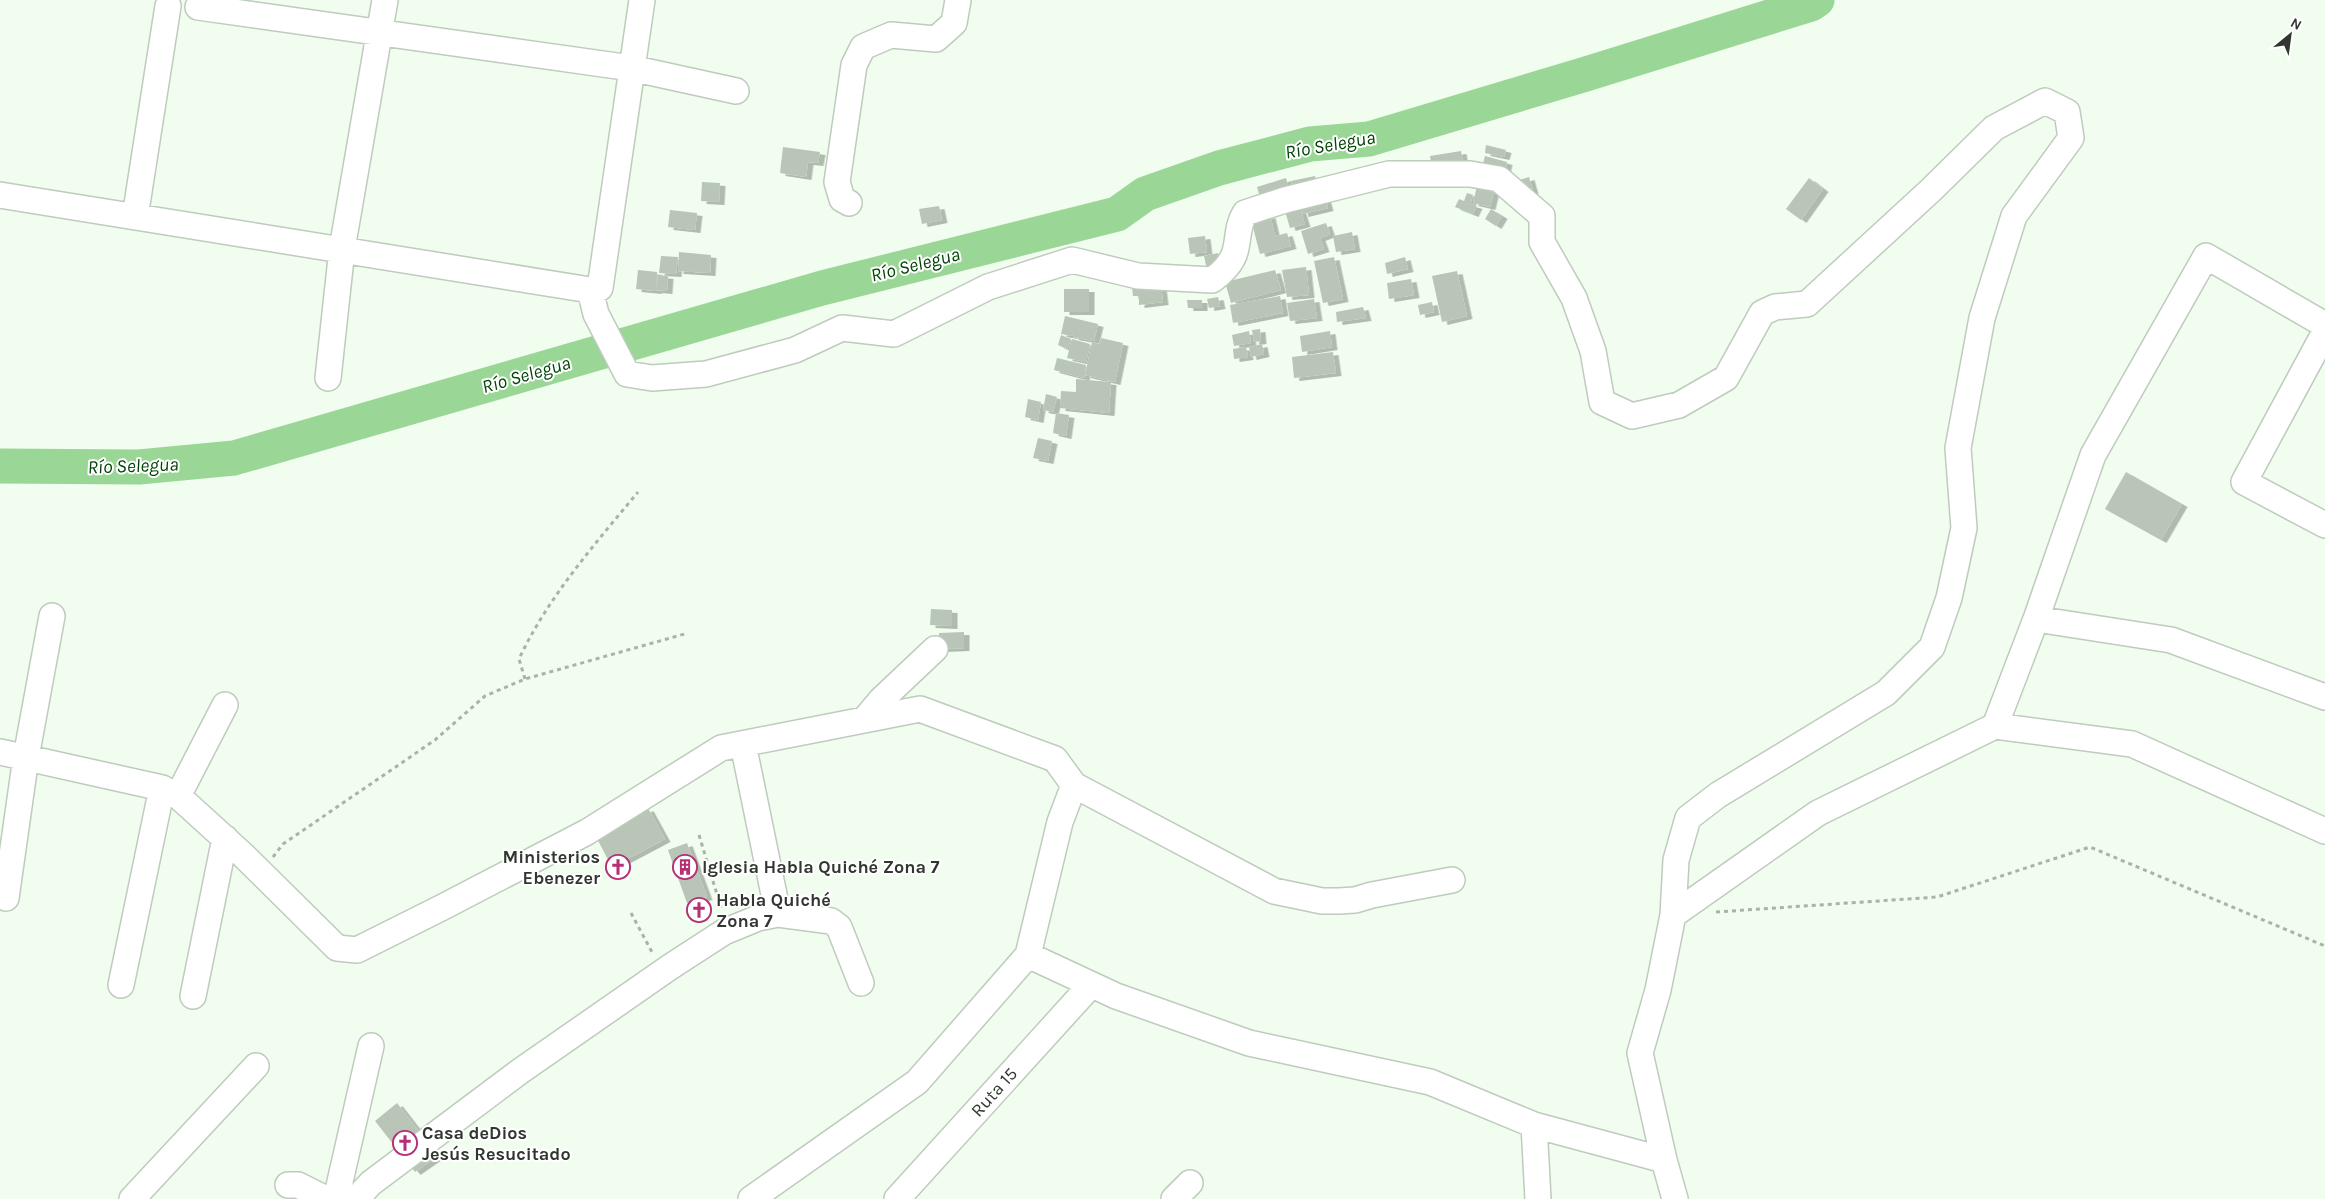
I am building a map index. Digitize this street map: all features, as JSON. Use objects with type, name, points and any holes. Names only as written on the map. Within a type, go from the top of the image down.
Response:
[{"type":"street","points":[[328,378],[342,249],[385,0]]},
{"type":"street","points":[[593,302],[600,288],[642,0]]},
{"type":"street","points":[[849,203],[842,199],[837,182],[854,65],[863,47],[891,35],[936,39],[954,23],[958,0]]},
{"type":"street","points":[[135,218],[159,3],[198,3],[380,34],[631,68],[736,91]]},
{"type":"street","points":[[593,302],[627,374],[652,378],[706,374],[795,350],[842,328],[894,334],[988,288],[1072,260],[1138,276],[1212,280],[1220,274],[1235,254],[1239,223],[1245,213],[1285,200],[1389,174],[1470,174],[1499,179],[1542,216],[1542,242],[1574,298],[1593,351],[1602,402],[1632,416],[1679,405],[1726,378],[1762,314],[1775,307],[1807,304],[1931,190],[1994,128],[2044,101],[2067,112],[2071,138],[2014,216],[1982,318],[1958,448],[1964,528],[1948,598],[1932,647],[1886,693],[1718,795],[1688,818],[1676,860],[1673,914],[1658,990],[1640,1053],[1664,1160],[1675,1199]]},
{"type":"street","points":[[0,195],[135,218],[342,249],[593,302]]},
{"type":"street","points":[[1995,726],[2036,619],[2094,455],[2206,256],[2325,325]]},
{"type":"street","points":[[2325,332],[2244,482],[2325,525]]},
{"type":"street","points":[[6,898],[26,756],[52,616]]},
{"type":"street","points":[[2036,619],[2170,640],[2325,697]]},
{"type":"street","points":[[865,719],[881,700],[935,650]]},
{"type":"street","points":[[121,985],[170,792],[225,705]]},
{"type":"street","points":[[0,752],[26,756],[170,792],[225,838],[336,948],[357,950],[587,832],[721,748],[920,709],[1055,759],[1074,785],[1274,890],[1322,901],[1339,901],[1355,900],[1452,880]]},
{"type":"street","points":[[1673,914],[1818,813],[1995,726],[2132,744],[2325,831]]},
{"type":"street","points":[[743,744],[778,914]]},
{"type":"street","points":[[751,1199],[917,1082],[1028,956],[1060,822],[1074,785]]},
{"type":"street","points":[[193,996],[225,838]]},
{"type":"street","points":[[356,1199],[371,1183],[519,1072],[662,972],[727,931],[758,918],[778,914],[831,921],[839,927],[861,982]]},
{"type":"street","points":[[1028,956],[1116,996],[1249,1043],[1430,1082],[1534,1125],[1664,1160]]},
{"type":"street","name":"Ruta 15","points":[[897,1199],[1091,985]]},
{"type":"street","points":[[336,1199],[371,1046]]},
{"type":"street","points":[[132,1199],[256,1066]]},
{"type":"street","points":[[1534,1125],[1538,1199]]},
{"type":"street","points":[[288,1185],[298,1185],[326,1199]]},
{"type":"path","points":[[525,679],[519,659],[529,638],[556,596],[638,492]]},
{"type":"path","points":[[259,872],[284,844],[435,740],[485,696],[525,679],[688,633]]},
{"type":"path","points":[[699,835],[727,931]]},
{"type":"path","points":[[1712,912],[1937,897],[2090,848],[2325,946]]},
{"type":"path","points":[[631,912],[662,972]]},
{"type":"building","points":[[1486,145],[1506,150],[1504,157],[1485,153]]},
{"type":"building","points":[[783,147],[820,152],[818,163],[808,162],[806,177],[780,173]]},
{"type":"building","points":[[1461,151],[1464,168],[1433,173],[1430,156]]},
{"type":"building","points":[[1485,156],[1507,162],[1504,176],[1481,171]]},
{"type":"building","points":[[1315,176],[1318,188],[1294,193],[1291,181]]},
{"type":"building","points":[[1479,177],[1496,182],[1490,207],[1473,203]]},
{"type":"building","points":[[1529,177],[1533,191],[1521,195],[1516,181]]},
{"type":"building","points":[[1286,178],[1291,195],[1262,204],[1257,187]]},
{"type":"building","points":[[1809,178],[1823,189],[1801,220],[1786,209]]},
{"type":"building","points":[[702,182],[720,183],[719,202],[701,201]]},
{"type":"building","points":[[1467,193],[1473,195],[1470,204],[1477,206],[1473,214],[1455,207],[1459,199],[1464,201]]},
{"type":"building","points":[[1324,194],[1328,208],[1303,214],[1300,200]]},
{"type":"building","points":[[1297,199],[1305,224],[1290,228],[1285,211]]},
{"type":"building","points":[[939,206],[942,220],[922,224],[919,209]]},
{"type":"building","points":[[1491,209],[1502,216],[1496,226],[1485,219]]},
{"type":"building","points":[[670,210],[697,213],[695,230],[668,227]]},
{"type":"building","points":[[1270,215],[1275,236],[1287,233],[1291,246],[1260,254],[1251,220]]},
{"type":"building","points":[[1326,223],[1330,234],[1320,238],[1324,249],[1308,254],[1301,231]]},
{"type":"building","points":[[1352,232],[1355,249],[1336,252],[1333,236]]},
{"type":"building","points":[[1205,236],[1207,252],[1190,254],[1188,238]]},
{"type":"building","points":[[679,252],[711,255],[710,273],[678,271]]},
{"type":"building","points":[[1218,253],[1221,267],[1207,270],[1204,256]]},
{"type":"building","points":[[661,256],[678,257],[676,274],[659,273]]},
{"type":"building","points":[[1334,257],[1343,299],[1323,303],[1314,261]]},
{"type":"building","points":[[1405,257],[1408,269],[1387,274],[1385,263]]},
{"type":"building","points":[[1306,267],[1309,295],[1287,297],[1282,270]]},
{"type":"building","points":[[638,270],[657,272],[656,291],[636,289]]},
{"type":"building","points":[[1275,270],[1281,290],[1231,303],[1225,282]]},
{"type":"building","points":[[1457,271],[1467,316],[1442,322],[1432,276]]},
{"type":"building","points":[[658,275],[668,276],[667,291],[656,290]]},
{"type":"building","points":[[1411,279],[1414,295],[1389,299],[1387,283]]},
{"type":"building","points":[[1161,285],[1163,302],[1139,305],[1139,296],[1133,296],[1132,288]]},
{"type":"building","points":[[1064,289],[1089,289],[1089,312],[1064,312]]},
{"type":"building","points":[[1280,296],[1283,313],[1233,323],[1230,305]]},
{"type":"building","points":[[1218,297],[1220,306],[1209,308],[1207,299]]},
{"type":"building","points":[[1314,299],[1317,318],[1290,321],[1287,303]]},
{"type":"building","points":[[1187,300],[1202,300],[1202,308],[1188,308]]},
{"type":"building","points":[[1432,302],[1434,312],[1420,315],[1418,305]]},
{"type":"building","points":[[1363,307],[1366,318],[1337,322],[1336,312]]},
{"type":"building","points":[[1065,316],[1098,324],[1094,341],[1073,337],[1073,334],[1072,336],[1061,334]]},
{"type":"building","points":[[1260,329],[1261,341],[1254,342],[1252,330]]},
{"type":"building","points":[[1249,331],[1251,343],[1234,346],[1232,335]]},
{"type":"building","points":[[1330,331],[1332,347],[1302,352],[1300,336]]},
{"type":"building","points":[[1061,335],[1071,339],[1067,349],[1058,345]]},
{"type":"building","points":[[1101,338],[1123,343],[1115,382],[1085,375],[1092,342],[1099,344]]},
{"type":"building","points":[[1072,339],[1090,344],[1086,362],[1067,358]]},
{"type":"building","points":[[1262,344],[1264,354],[1251,357],[1249,347]]},
{"type":"building","points":[[1246,347],[1248,357],[1234,359],[1233,349]]},
{"type":"building","points":[[1333,352],[1336,373],[1294,378],[1292,357]]},
{"type":"building","points":[[1057,358],[1086,365],[1084,378],[1054,370]]},
{"type":"building","points":[[1076,379],[1111,382],[1109,413],[1060,408],[1061,391],[1076,392]]},
{"type":"building","points":[[1046,394],[1057,397],[1053,412],[1043,410]]},
{"type":"building","points":[[1028,399],[1041,402],[1038,420],[1025,417]]},
{"type":"building","points":[[1056,413],[1069,415],[1066,436],[1053,433]]},
{"type":"building","points":[[1038,438],[1052,441],[1048,461],[1033,458]]},
{"type":"building","points":[[2126,472],[2182,504],[2161,540],[2105,509]]},
{"type":"building","points":[[931,609],[952,610],[952,626],[930,625]]},
{"type":"building","points":[[964,632],[964,648],[939,649],[939,633]]},
{"type":"building","name":"Ministerios Ebenezer","points":[[648,808],[665,839],[612,867],[595,835]]},
{"type":"building","name":"Iglesia Habla Quiché Zona 7","points":[[687,843],[707,897],[687,903],[668,850]]},
{"type":"building","points":[[397,1103],[438,1156],[415,1172],[375,1121]]},
{"type":"waterway","name":"Río Selegua","points":[[0,466],[139,467],[234,458],[822,288],[1117,214],[1145,194],[1219,168],[1310,144],[1369,139],[1586,74],[1811,4],[1817,0]]},
{"type":"place","name":"Ministerios Ebenezer","points":[[618,867]]},
{"type":"place","name":"Iglesia Habla Quiché Zona 7","points":[[685,867]]},
{"type":"place","name":"Habla Quiché Zona 7","points":[[699,910]]},
{"type":"place","name":"Casa deDios Jesús Resucitado","points":[[405,1143]]}]
